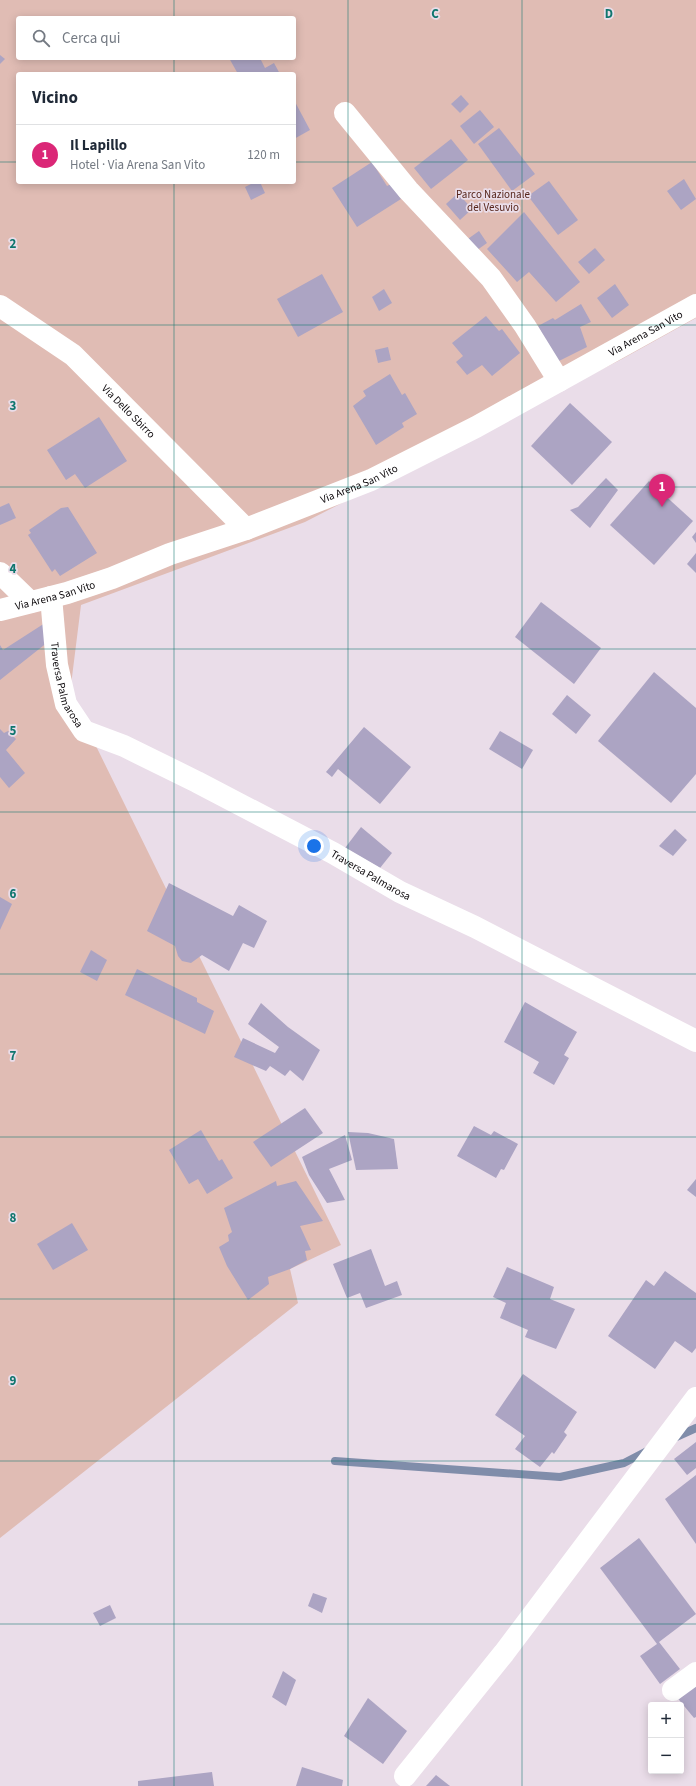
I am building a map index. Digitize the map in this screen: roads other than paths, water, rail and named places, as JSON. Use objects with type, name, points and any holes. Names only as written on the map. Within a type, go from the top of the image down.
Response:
[{"type":"street","points":[[345,113],[408,190],[491,278],[559,381]]},
{"type":"street","name":"Via Arena San Vito","points":[[0,610],[51,597],[112,578],[170,554],[246,529],[371,480],[448,442],[696,305]]},
{"type":"street","name":"Via Dello Sbirro","points":[[0,306],[73,355],[246,529]]},
{"type":"street","points":[[0,573],[30,602]]},
{"type":"street","name":"Traversa Palmarosa","points":[[51,597],[57,665],[66,704],[84,731],[124,746],[197,782],[333,853],[400,892],[474,927],[696,1041]]},
{"type":"street","points":[[405,1776],[499,1659],[696,1398]]},
{"type":"street","points":[[673,1690],[696,1673]]},
{"type":"waterway","points":[[674,1438],[696,1428]]},
{"type":"waterway","points":[[335,1461],[560,1477],[624,1463],[649,1450]]},
{"type":"place","name":"Il Lapillo","points":[[662,507]]},
{"type":"park label","name":"Parco Nazionale del Vesuvio","points":[[493,200]]}]
